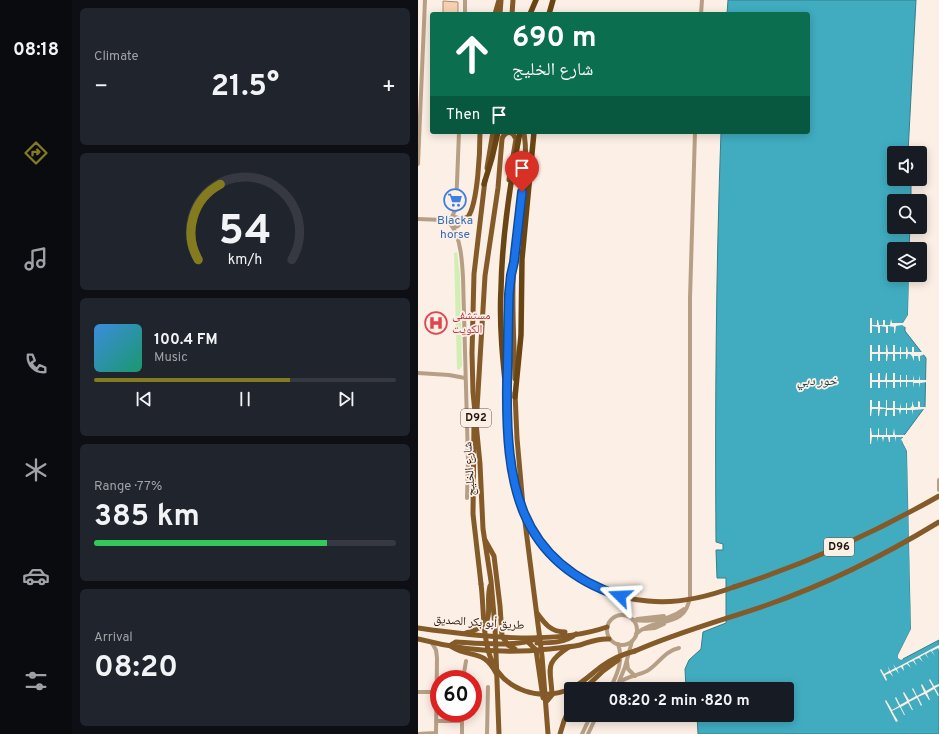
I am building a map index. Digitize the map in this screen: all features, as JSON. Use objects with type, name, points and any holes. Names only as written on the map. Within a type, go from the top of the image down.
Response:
[{"type":"highway","points":[[531,12],[536,0]]},
{"type":"highway","points":[[484,184],[498,134]]},
{"type":"highway","points":[[507,399],[502,353],[500,291],[508,215],[520,134]]},
{"type":"highway","points":[[515,397],[520,343],[523,253],[534,134]]},
{"type":"main road","points":[[496,12],[500,0]]},
{"type":"main road","points":[[500,0],[500,12]]},
{"type":"main road","points":[[512,12],[513,0]]},
{"type":"main road","points":[[459,222],[468,217],[472,208],[479,166],[480,134]]},
{"type":"main road","name":"شارع الخليج","points":[[493,134],[484,184],[476,254],[472,314],[472,372],[485,539],[491,581],[496,644],[499,734]]},
{"type":"main road","points":[[505,134],[502,139],[498,182],[485,276],[478,396],[473,436],[472,504],[486,640],[489,656],[500,674],[512,685],[521,690],[543,694],[564,691],[578,684],[612,660],[635,650]]},
{"type":"main road","points":[[508,215],[507,198],[516,139],[513,134]]},
{"type":"main road","points":[[507,399],[509,287],[525,173],[526,155],[524,134]]},
{"type":"main road","points":[[514,260],[515,397],[520,477],[540,643],[538,650],[547,701],[548,734]]},
{"type":"main road","name":"D96","points":[[507,399],[511,464],[516,491],[526,517],[539,540],[553,557],[576,575],[599,588],[620,596],[649,601],[678,600],[706,596],[751,582],[840,546],[906,515],[939,496]]},
{"type":"main road","name":"D96","points":[[635,650],[679,633],[767,605],[817,585],[861,565],[939,522]]},
{"type":"main road","points":[[485,539],[494,556],[502,636],[507,644],[518,650]]},
{"type":"main road","points":[[457,634],[476,629],[487,620],[490,613],[489,592],[491,581]]},
{"type":"main road","points":[[536,612],[553,631],[576,634],[607,627]]},
{"type":"main road","name":"طريق أبو بكر الصديق","points":[[418,628],[457,634],[518,637],[576,634]]},
{"type":"main road","points":[[450,645],[456,642],[496,644],[540,643],[567,640],[576,634]]},
{"type":"main road","points":[[518,637],[530,643],[538,650]]},
{"type":"main road","points":[[530,643],[539,637]]},
{"type":"main road","points":[[547,701],[552,694],[549,673],[552,662],[556,656],[571,646],[596,639],[609,639]]},
{"type":"main road","name":"طريق أبو بكر الصديق","points":[[418,640],[496,651],[538,650],[571,646]]},
{"type":"main road","points":[[496,651],[507,644]]},
{"type":"main road","points":[[450,645],[460,651],[481,656],[488,661],[497,674]]},
{"type":"main road","points":[[592,682],[607,668],[635,650]]},
{"type":"main road","points":[[560,734],[564,721]]},
{"type":"street","points":[[418,164],[425,0]]},
{"type":"street","points":[[465,0],[465,12]]},
{"type":"street","points":[[701,12],[702,0]]},
{"type":"street","points":[[456,235],[459,222],[456,208],[459,134]]},
{"type":"street","points":[[619,682],[632,641],[636,634],[641,629],[651,625],[672,621],[682,614],[688,604],[690,591],[690,298],[695,134]]},
{"type":"street","points":[[451,225],[456,208]]},
{"type":"street","points":[[418,219],[443,220],[452,218],[459,222]]},
{"type":"street","points":[[443,220],[451,225],[456,235],[463,277],[468,461],[467,498]]},
{"type":"street","points":[[451,225],[459,222]]},
{"type":"street","points":[[450,375],[465,371]]},
{"type":"street","points":[[418,373],[450,375],[465,378]]},
{"type":"street","points":[[939,480],[939,490]]},
{"type":"street","points":[[632,641],[625,644],[618,644],[609,639],[607,627],[610,620],[622,615],[647,622],[668,617],[679,612],[688,604]]},
{"type":"street","points":[[632,619],[636,625],[636,634]]},
{"type":"street","points":[[432,643],[436,650],[437,670]]},
{"type":"street","points":[[613,682],[621,659],[618,644]]},
{"type":"street","points":[[620,682],[626,678],[635,676],[652,667],[667,652],[679,648]]},
{"type":"street","points":[[627,659],[628,669],[635,676]]},
{"type":"street","points":[[464,670],[466,661]]},
{"type":"street","points":[[487,734],[488,687]]},
{"type":"street","points":[[418,692],[430,692]]},
{"type":"street","points":[[418,734],[436,733],[437,722]]},
{"type":"street","points":[[462,722],[462,734]]},
{"type":"street","points":[[582,734],[588,722]]},
{"type":"street","points":[[588,734],[594,722]]},
{"type":"green space","points":[[457,252],[460,276],[462,366],[459,370],[457,369],[454,253]]},
{"type":"water","name":"خور دبي","points":[[728,0],[916,0],[908,146],[887,146],[887,186],[911,186],[911,194],[887,194],[887,234],[910,234],[909,242],[887,242],[887,282],[909,282],[908,315],[902,324],[905,327],[905,331],[926,358],[925,407],[902,438],[903,444],[907,451],[911,629],[898,655],[901,660],[939,640],[939,734],[698,734],[697,722],[794,722],[794,682],[686,682],[685,669],[689,660],[701,649],[703,632],[726,623],[726,578],[717,578],[716,550],[723,550],[723,544],[716,542],[717,286],[721,134],[810,134],[810,12],[727,12]]},
{"type":"pier","points":[[909,282],[911,282],[910,312],[905,327],[902,325],[896,326],[894,333],[894,327],[888,326],[888,333],[886,333],[886,327],[880,326],[880,333],[878,333],[878,327],[872,326],[872,333],[870,333],[870,318],[872,318],[872,325],[877,325],[878,320],[879,325],[883,325],[883,320],[885,320],[885,325],[890,325],[891,319],[892,323],[903,323],[908,315]]},
{"type":"pier","points":[[870,345],[872,345],[872,352],[878,352],[878,345],[880,345],[880,352],[886,352],[887,345],[888,352],[893,352],[893,345],[895,345],[895,352],[900,352],[901,347],[901,352],[906,352],[907,347],[908,352],[912,352],[912,347],[914,347],[914,352],[924,352],[925,354],[920,356],[920,361],[918,356],[914,356],[914,361],[910,354],[908,354],[906,359],[906,354],[901,354],[900,359],[900,354],[895,354],[895,361],[893,361],[893,354],[888,354],[886,361],[886,354],[880,354],[880,361],[878,361],[878,354],[872,354],[872,361],[870,361]]},
{"type":"pier","points":[[870,373],[872,373],[872,380],[878,380],[878,373],[880,373],[880,380],[885,380],[887,373],[887,380],[893,380],[893,373],[895,373],[895,380],[900,380],[901,375],[901,380],[906,380],[907,375],[907,380],[913,380],[914,375],[914,380],[919,380],[920,375],[920,380],[927,380],[927,382],[920,383],[920,388],[919,383],[914,383],[914,388],[913,382],[907,382],[906,387],[906,382],[901,382],[900,387],[900,382],[895,382],[895,388],[893,388],[893,382],[887,382],[886,388],[886,382],[880,382],[880,388],[878,388],[878,382],[872,382],[872,388],[870,388]]},
{"type":"pier","points":[[870,400],[872,400],[872,407],[878,407],[878,401],[880,401],[880,407],[886,408],[886,400],[887,408],[893,408],[893,401],[895,401],[895,408],[900,408],[901,403],[901,408],[906,408],[907,403],[907,408],[910,408],[912,406],[912,401],[914,407],[918,407],[918,401],[920,402],[920,407],[925,407],[925,409],[913,410],[913,415],[912,410],[907,410],[906,414],[906,410],[901,410],[900,415],[899,410],[895,409],[895,416],[893,416],[893,410],[887,410],[887,416],[885,416],[886,409],[880,409],[878,416],[878,409],[872,409],[870,416]]},
{"type":"pier","points":[[870,428],[872,435],[878,435],[879,428],[879,435],[886,435],[887,428],[887,435],[893,435],[894,428],[895,435],[906,435],[903,440],[909,451],[913,629],[900,655],[900,658],[902,657],[903,659],[901,660],[898,658],[898,655],[911,629],[907,451],[901,439],[904,437],[896,437],[896,442],[895,437],[890,437],[889,442],[888,437],[884,437],[883,442],[882,437],[878,437],[878,442],[877,437],[872,437],[870,444]]},
{"type":"pier","points":[[939,645],[939,650],[938,648],[932,651],[935,656],[931,651],[926,654],[929,659],[925,654],[920,657],[923,662],[919,658],[914,660],[917,666],[913,661],[908,663],[911,668],[907,664],[903,666],[904,671],[901,667],[897,669],[899,674],[896,670],[891,672],[893,677],[890,673],[885,675],[886,681],[880,670],[881,669],[884,674],[889,671],[888,666],[890,671],[895,668],[893,664],[896,668]]},
{"type":"pier","points":[[930,679],[934,686],[939,684],[939,686],[935,688],[939,695],[938,696],[934,689],[927,693],[930,700],[925,694],[918,697],[922,705],[921,706],[917,698],[909,702],[913,710],[908,703],[901,707],[905,715],[900,707],[892,711],[898,721],[896,722],[885,701],[886,700],[892,710],[899,706],[895,698],[896,697],[900,705],[907,701],[903,693],[904,692],[909,700],[916,696],[912,689],[913,688],[917,696],[924,692],[921,685],[922,684],[926,691],[933,687],[929,680]]},
{"type":"building","points":[[443,1],[458,2],[458,12],[443,12]]},
{"type":"place","name":"Blacka horse","points":[[455,200]]},
{"type":"place","name":"مستشفى الكويت","points":[[436,323]]},
{"type":"route","points":[[522,192],[514,262],[509,287],[507,399],[511,464],[518,500],[535,534],[558,562],[576,575],[599,588],[620,596]]}]
